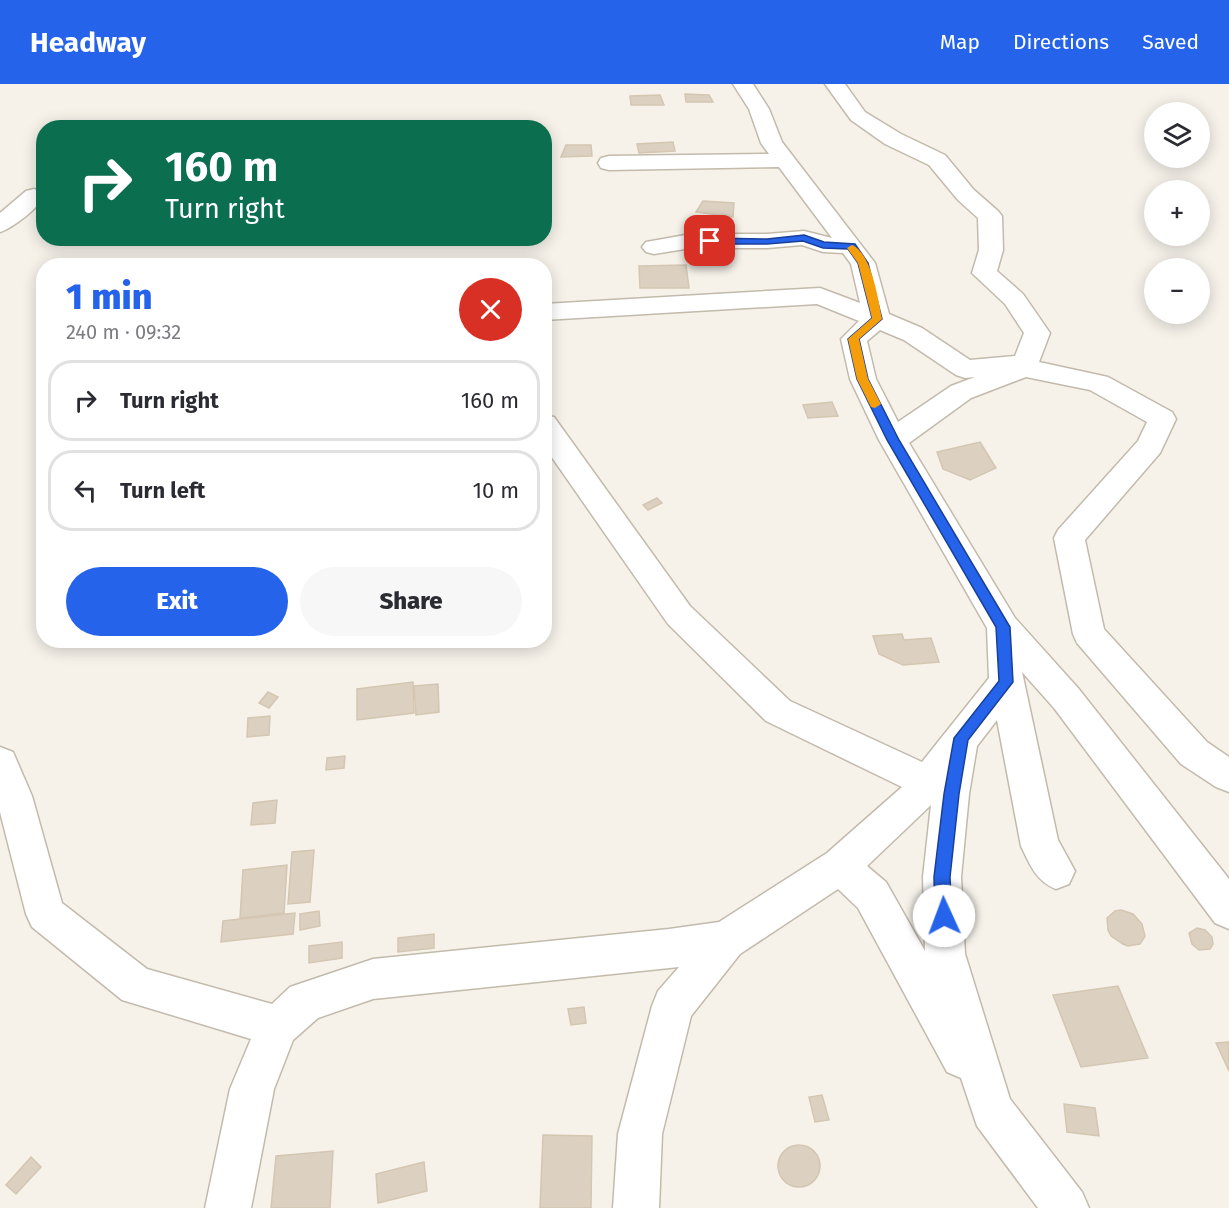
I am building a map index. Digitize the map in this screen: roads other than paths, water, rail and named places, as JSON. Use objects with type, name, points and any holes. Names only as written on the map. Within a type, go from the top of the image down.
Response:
[{"type":"street","points":[[743,84],[759,109],[772,143],[863,263],[877,319]]},
{"type":"street","points":[[835,84],[858,116],[893,139],[937,160],[966,195],[990,216],[991,250],[984,273],[1014,299],[1037,333],[1024,369]]},
{"type":"street","points":[[609,163],[786,160]]},
{"type":"street","points":[[0,225],[34,196]]},
{"type":"street","points":[[654,247],[691,241],[767,242],[804,238],[823,245],[851,246]]},
{"type":"street","points":[[552,312],[820,296],[913,333],[964,369],[1011,364],[1024,369],[1098,383],[1162,419],[1150,446],[1069,538],[1089,634],[1194,753],[1229,776]]},
{"type":"street","points":[[877,319],[854,339],[862,379],[893,440],[1003,627],[1066,698],[1229,910]]},
{"type":"street","points":[[893,440],[960,392],[1024,369]]},
{"type":"street","points":[[552,435],[679,615],[778,711],[929,783]]},
{"type":"street","points":[[1003,627],[1006,682],[1040,846],[1056,871]]},
{"type":"street","points":[[636,1208],[640,1134],[674,1006],[726,939],[840,866],[913,801],[1006,682]]},
{"type":"street","points":[[962,738],[951,794],[942,877],[945,954],[992,1111]]},
{"type":"street","points":[[0,763],[14,796],[46,914],[136,986],[278,1026]]},
{"type":"street","points":[[840,866],[872,895],[992,1111],[1066,1208]]},
{"type":"street","points":[[228,1208],[252,1089],[278,1026],[305,1002],[373,979],[669,949],[726,939]]}]
